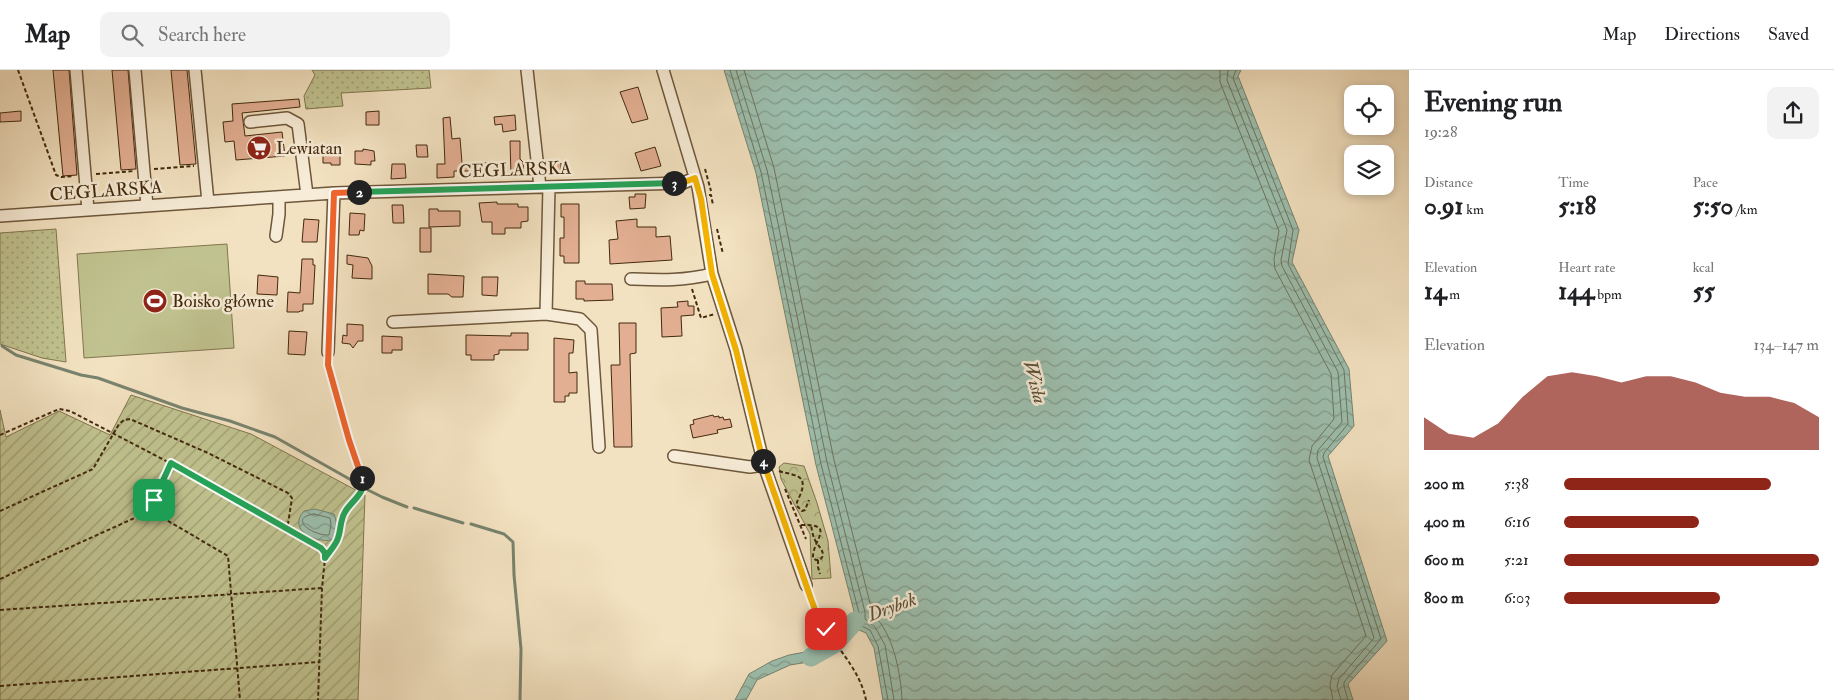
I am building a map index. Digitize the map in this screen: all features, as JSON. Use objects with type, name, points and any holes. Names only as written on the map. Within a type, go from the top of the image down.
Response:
[{"type":"street","points":[[76,70],[88,210]]},
{"type":"street","points":[[135,70],[147,206]]},
{"type":"street","points":[[195,70],[208,202]]},
{"type":"street","points":[[527,70],[545,187],[546,314]]},
{"type":"street","points":[[663,70],[701,199],[712,274],[806,585]]},
{"type":"street","points":[[250,122],[287,118],[298,124],[306,195]]},
{"type":"street","name":"CEGLARSKA","points":[[0,216],[334,193],[682,183],[695,178]]},
{"type":"street","points":[[328,352],[334,193]]},
{"type":"street","points":[[276,236],[279,197]]},
{"type":"street","points":[[631,279],[671,281],[712,274]]},
{"type":"street","points":[[393,322],[546,314],[580,319],[591,330],[599,447]]},
{"type":"street","points":[[674,456],[750,467],[770,467]]},
{"type":"path","points":[[706,195],[712,195],[714,210]]},
{"type":"path","points":[[716,226],[723,254]]},
{"type":"path","points":[[690,279],[701,318],[723,313]]},
{"type":"path","points":[[325,558],[338,540],[345,511],[354,502],[364,482],[331,379],[328,352]]},
{"type":"path","points":[[0,435],[59,409],[70,411],[171,463],[321,548],[325,553],[325,558],[322,588],[318,700]]},
{"type":"path","points":[[0,511],[93,469],[119,424],[124,420],[130,419],[208,452],[288,493],[292,498],[292,504],[287,530]]},
{"type":"path","points":[[0,579],[151,510],[171,463]]},
{"type":"path","points":[[770,467],[782,473],[796,475],[802,482],[803,489],[797,502],[800,510],[805,510],[809,500]]},
{"type":"path","points":[[151,510],[228,556],[240,700]]},
{"type":"path","points":[[801,525],[817,526],[822,533],[812,553],[813,558],[818,560]]},
{"type":"path","points":[[811,526],[823,553],[823,556],[818,560]]},
{"type":"path","points":[[818,560],[820,574]]},
{"type":"path","points":[[806,585],[819,620],[843,652],[865,692],[866,700]]},
{"type":"path","points":[[0,610],[322,588]]},
{"type":"path","points":[[0,686],[320,662]]},
{"type":"green space","points":[[312,70],[429,70],[431,88],[341,93],[343,106],[306,109],[304,96],[315,75]]},
{"type":"green space","points":[[56,229],[66,362],[42,358],[0,344],[0,233]]},
{"type":"green space","name":"Boisko główne","points":[[227,244],[234,348],[84,358],[77,254]]},
{"type":"green space","points":[[131,395],[251,434],[365,495],[358,700],[0,700],[0,410],[6,437],[59,411],[110,435]]},
{"type":"green space","points":[[784,463],[804,466],[828,541],[831,578],[812,579],[810,534],[781,479],[779,467]]},
{"type":"water","name":"Wisła","points":[[724,70],[1241,70],[1238,76],[1299,230],[1292,262],[1349,369],[1354,426],[1328,456],[1387,641],[1348,684],[1353,700],[883,700],[874,648],[866,633],[859,630],[849,634],[841,644],[835,636],[844,623],[855,615],[816,465],[756,173]]},
{"type":"water","points":[[315,509],[334,514],[336,527],[332,540],[311,537],[301,529],[299,524],[300,518],[304,511]]},
{"type":"water","points":[[830,639],[836,648],[815,661],[790,665],[757,680],[746,700],[735,700],[749,674],[772,661],[789,655],[816,650]]},
{"type":"building","points":[[53,70],[69,70],[77,175],[63,176]]},
{"type":"building","points":[[112,70],[128,70],[136,169],[121,170]]},
{"type":"building","points":[[171,70],[187,70],[196,164],[180,165]]},
{"type":"building","points":[[638,87],[648,119],[632,123],[620,92]]},
{"type":"building","points":[[299,99],[300,107],[242,113],[245,136],[282,132],[285,156],[236,160],[234,141],[225,142],[223,122],[233,121],[232,104]]},
{"type":"building","points":[[21,111],[21,121],[0,122],[0,113]]},
{"type":"building","points":[[379,111],[379,125],[366,125],[366,112]]},
{"type":"building","points":[[515,115],[516,130],[503,132],[502,124],[495,125],[494,117]]},
{"type":"building","points":[[450,117],[452,139],[460,138],[462,163],[487,163],[487,175],[471,176],[471,171],[454,171],[454,177],[437,178],[437,164],[445,164],[443,118]]},
{"type":"building","points":[[510,141],[520,141],[520,159],[523,162],[524,175],[511,176]]},
{"type":"building","points":[[416,145],[427,145],[428,157],[417,157]]},
{"type":"building","points":[[330,147],[340,148],[340,165],[323,163],[323,149],[330,149]]},
{"type":"building","points":[[655,147],[661,166],[641,171],[635,153]]},
{"type":"building","points":[[363,149],[374,151],[375,161],[371,161],[371,165],[355,164],[355,151],[363,151]]},
{"type":"building","points":[[548,163],[561,163],[561,173],[548,174]]},
{"type":"building","points":[[392,164],[405,164],[406,178],[391,179]]},
{"type":"building","points":[[635,194],[646,194],[645,208],[630,209],[629,197],[635,197]]},
{"type":"building","points":[[497,202],[497,204],[518,204],[518,207],[528,207],[528,221],[521,222],[521,228],[505,228],[505,234],[492,234],[492,222],[482,222],[479,203]]},
{"type":"building","points":[[561,204],[579,204],[579,263],[564,263],[564,256],[560,256],[560,238],[564,238],[564,217],[561,217]]},
{"type":"building","points":[[392,205],[403,205],[404,223],[393,223]]},
{"type":"building","points":[[429,209],[460,211],[460,226],[429,227]]},
{"type":"building","points":[[350,213],[365,214],[364,231],[360,230],[359,235],[349,235]]},
{"type":"building","points":[[304,219],[319,220],[317,242],[302,242]]},
{"type":"building","points":[[637,219],[637,227],[656,227],[656,237],[670,236],[672,260],[610,264],[609,240],[618,239],[616,221]]},
{"type":"building","points":[[420,228],[431,228],[431,252],[420,252]]},
{"type":"building","points":[[347,255],[368,258],[372,266],[372,279],[352,278],[353,265],[347,264]]},
{"type":"building","points":[[302,259],[313,259],[313,265],[315,265],[313,304],[303,304],[303,311],[287,312],[288,292],[300,293]]},
{"type":"building","points":[[428,274],[464,276],[463,297],[452,297],[448,294],[428,294]]},
{"type":"building","points":[[258,275],[278,277],[277,295],[257,294]]},
{"type":"building","points":[[482,277],[498,277],[497,296],[482,295]]},
{"type":"building","points":[[576,281],[585,281],[585,284],[612,284],[613,300],[584,301],[584,299],[576,299]]},
{"type":"building","points":[[688,301],[688,306],[694,306],[694,315],[681,316],[682,336],[662,337],[661,308],[678,307],[677,302]]},
{"type":"building","points":[[619,323],[636,323],[636,353],[630,354],[632,447],[614,447],[611,365],[620,365]]},
{"type":"building","points":[[347,324],[363,325],[363,341],[358,341],[353,348],[350,344],[342,343],[343,335],[347,336]]},
{"type":"building","points":[[289,331],[307,332],[305,355],[288,354]]},
{"type":"building","points":[[511,333],[528,333],[528,350],[499,350],[499,354],[494,355],[494,360],[471,360],[471,355],[466,355],[466,335],[511,336]]},
{"type":"building","points":[[382,336],[402,337],[402,350],[382,353]]},
{"type":"building","points":[[554,338],[574,340],[573,353],[569,353],[569,373],[577,372],[577,393],[569,393],[569,396],[565,396],[565,402],[554,402]]},
{"type":"building","points":[[713,415],[714,417],[719,416],[719,418],[723,417],[724,420],[730,419],[732,427],[717,430],[718,433],[693,438],[690,425],[694,424],[693,420]]},
{"type":"waterway","points":[[2,346],[16,355],[81,375],[98,378],[182,408],[230,421],[275,437],[360,485]]},
{"type":"waterway","points":[[364,488],[407,507]]},
{"type":"waterway","points":[[414,508],[463,523]]},
{"type":"waterway","points":[[471,524],[504,534],[513,542],[521,649],[520,700]]},
{"type":"waterway","name":"Drybok","points":[[811,657],[834,644],[855,621]]},
{"type":"place","name":"Lewiatan","points":[[259,148]]},
{"type":"place","name":"Boisko główne","points":[[155,301]]},
{"type":"route","points":[[154,500],[171,463],[321,548],[325,553],[325,558],[338,540],[345,511],[354,502],[364,482],[349,440],[328,365],[334,193],[682,183],[695,178],[701,199],[712,274],[736,350],[764,465],[811,599],[819,620],[826,629]]}]
